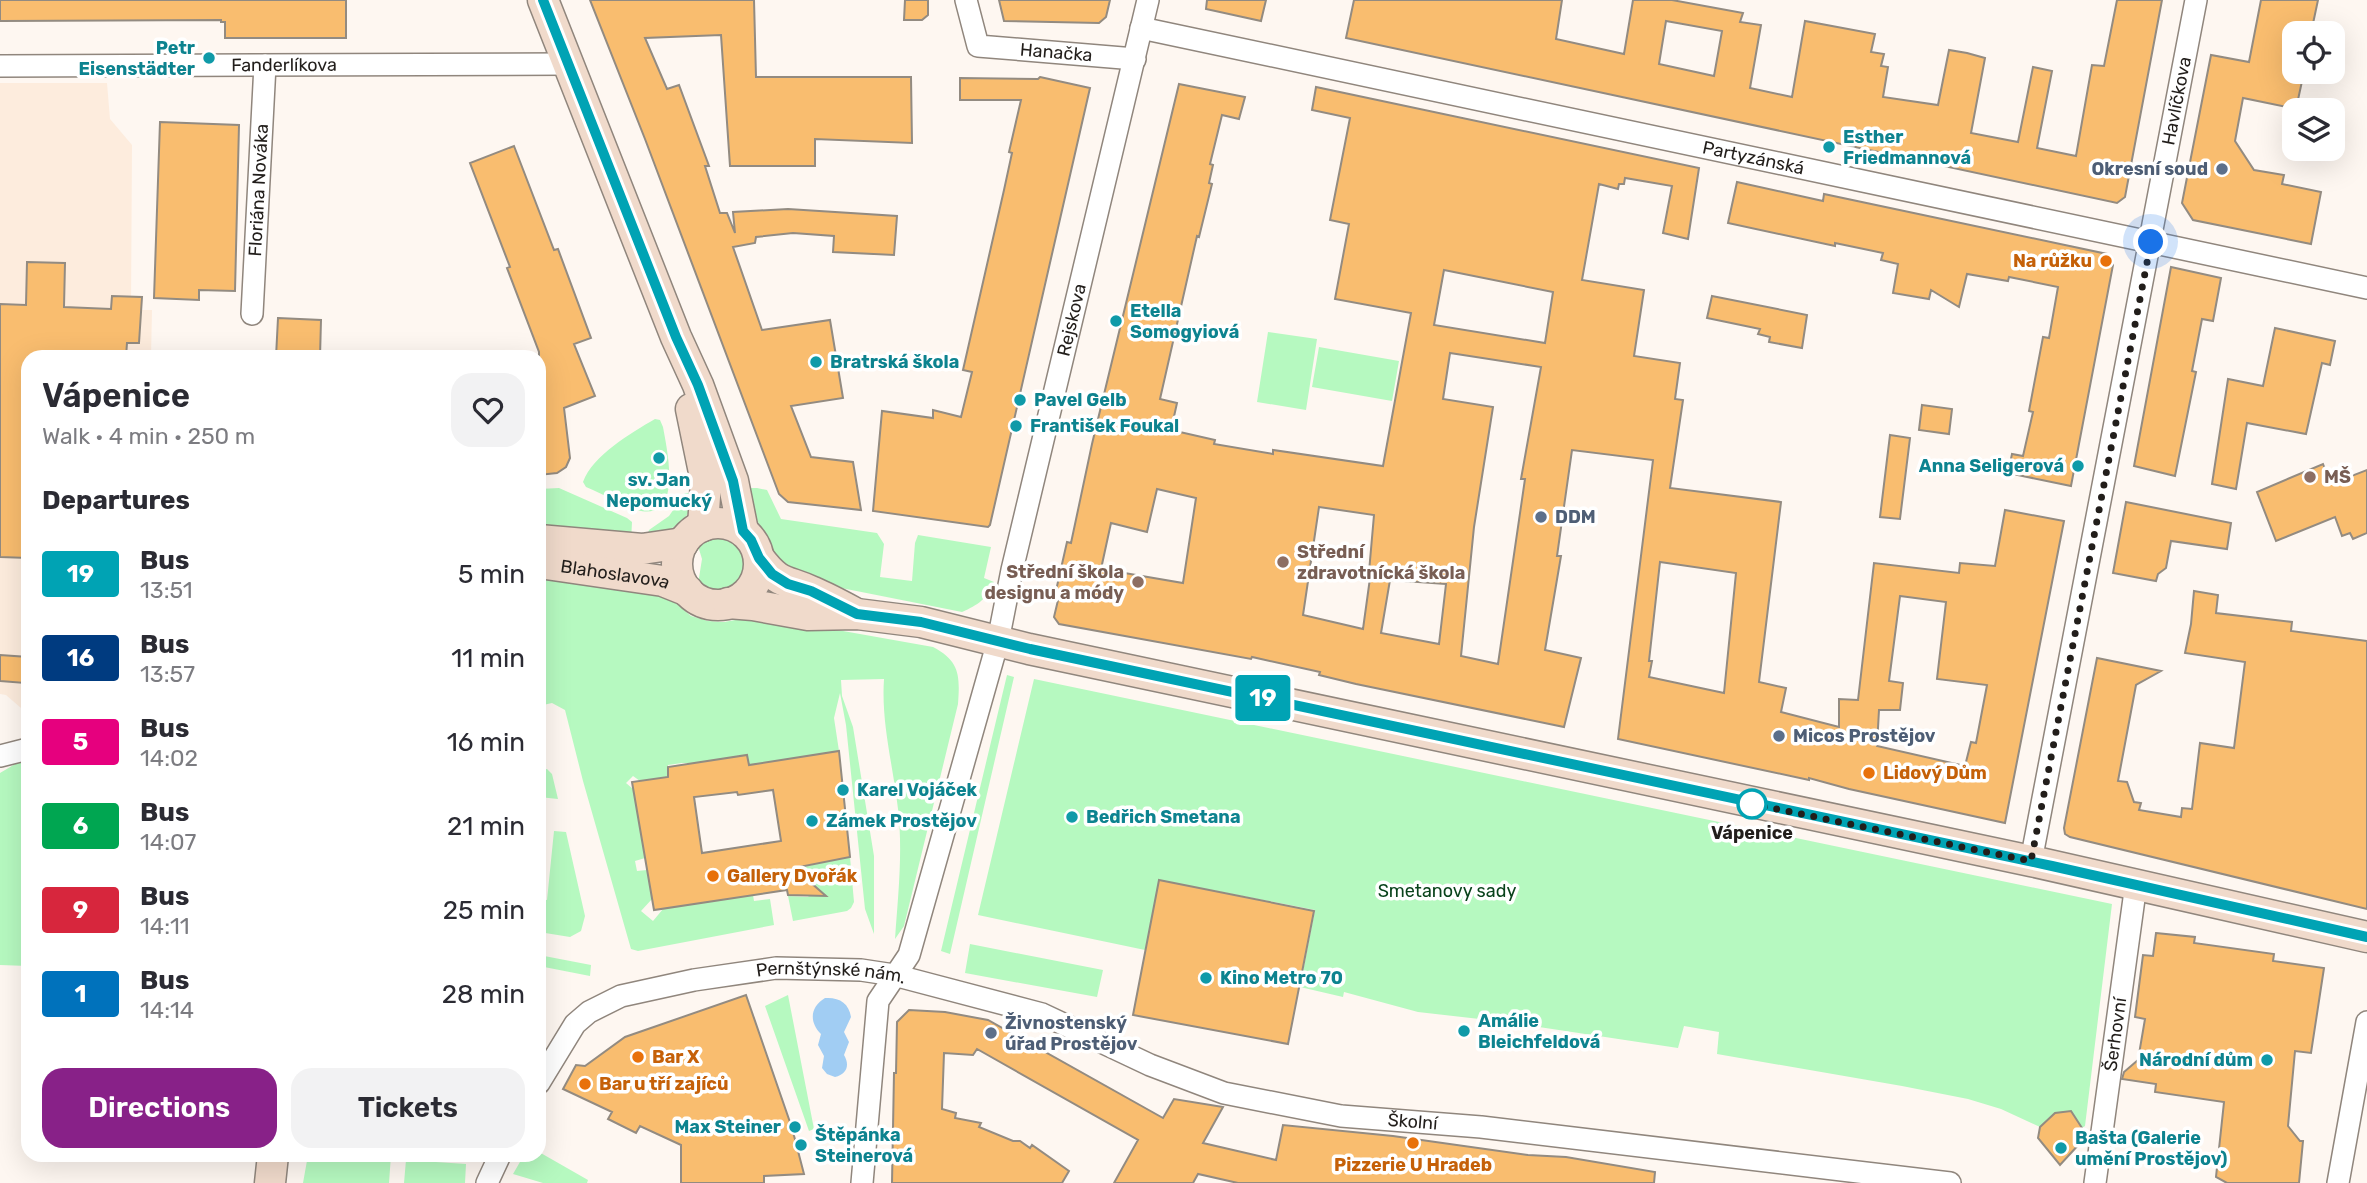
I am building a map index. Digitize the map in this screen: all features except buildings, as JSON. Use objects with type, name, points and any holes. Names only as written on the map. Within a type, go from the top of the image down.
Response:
[{"type":"main road","points":[[543,0],[676,337],[698,385],[733,481],[743,531],[772,574],[788,584],[811,591],[857,614]]},
{"type":"main road","points":[[676,337],[706,482],[693,535],[678,555],[677,568],[681,580],[688,592],[703,602],[716,605],[728,603],[740,598],[754,584],[759,558]]},
{"type":"main road","points":[[693,535],[715,523],[743,531]]},
{"type":"main road","name":"Blahoslavova","points":[[546,541],[642,549],[693,535]]},
{"type":"main road","name":"Blahoslavova","points":[[546,564],[663,581],[688,592]]},
{"type":"main road","points":[[728,603],[808,615],[857,614],[921,622],[998,641],[2031,861],[2367,937]]},
{"type":"main road","points":[[270,1183],[272,1162]]},
{"type":"street","name":"Hanačka","points":[[966,0],[978,46],[1135,59]]},
{"type":"street","name":"Rejskova","points":[[894,975],[909,955],[998,641],[1012,570],[1148,0]]},
{"type":"street","name":"Havlíčkova","points":[[2031,861],[2196,0]]},
{"type":"street","name":"Partyzánská","points":[[1141,28],[2367,288]]},
{"type":"street","name":"Fanderlíkova","points":[[0,66],[568,64]]},
{"type":"street","name":"Floriána Nováka","points":[[252,314],[265,65]]},
{"type":"street","points":[[0,756],[21,751]]},
{"type":"street","name":"Šerhovní","points":[[2095,1183],[2136,884]]},
{"type":"street","name":"Pernštýnské nám.","points":[[546,1072],[575,1024],[606,1002],[638,992],[719,975],[776,968],[861,970],[894,975],[878,1001],[862,1183]]},
{"type":"street","name":"Školní","points":[[894,975],[1042,1014],[1150,1065],[1224,1093],[1340,1116],[1481,1127],[1950,1183]]},
{"type":"street","points":[[2338,1183],[2367,1022]]},
{"type":"street","points":[[486,1183],[496,1162]]},
{"type":"shaded area","points":[[0,83],[107,83],[110,119],[132,145],[131,310],[152,310],[151,350],[21,350],[21,708],[6,695],[0,694]]},
{"type":"green space","points":[[1268,332],[1317,339],[1306,410],[1257,402]]},
{"type":"green space","points":[[1319,347],[1399,361],[1392,401],[1312,387]]},
{"type":"green space","points":[[655,419],[660,420],[663,427],[669,467],[667,496],[661,506],[652,511],[637,510],[586,487],[583,482],[588,472],[604,454]]},
{"type":"green space","points":[[559,488],[627,518],[632,522],[631,542],[546,532],[546,489]]},
{"type":"green space","points":[[746,488],[767,490],[781,519],[877,533],[884,544],[880,577],[912,581],[918,535],[991,547],[984,578],[994,582],[981,601],[962,612],[801,580],[776,558],[754,514]]},
{"type":"green space","points":[[685,493],[698,493],[685,517],[672,528],[646,539],[649,530],[669,516]]},
{"type":"green space","points":[[713,538],[730,540],[740,548],[744,560],[743,573],[737,584],[727,591],[714,592],[698,584],[702,559],[698,546]]},
{"type":"green space","points":[[546,577],[659,589],[691,616],[708,621],[741,619],[798,623],[933,647],[942,652],[956,670],[959,685],[958,704],[904,926],[895,939],[900,841],[886,728],[884,679],[841,680],[842,696],[853,727],[874,856],[874,934],[865,909],[846,725],[840,693],[834,718],[839,751],[749,765],[668,765],[668,777],[640,781],[633,776],[626,783],[633,789],[645,858],[635,861],[637,871],[647,870],[652,899],[641,911],[653,921],[663,909],[753,895],[754,901],[770,899],[774,925],[638,951],[631,949],[565,710],[552,703],[546,704]]},
{"type":"green space","points":[[1007,675],[1014,677],[950,954],[941,951]]},
{"type":"green space","name":"Smetanovy sady","points":[[1034,679],[2112,904],[2085,1126],[2082,1128],[2071,1111],[2055,1113],[2040,1127],[2001,1109],[1968,1099],[1717,1054],[1719,1032],[1684,1026],[1678,1048],[1506,1022],[1418,1012],[1344,992],[1343,997],[1300,987],[1315,910],[1160,880],[1145,950],[978,915]]},
{"type":"green space","points":[[21,761],[21,966],[0,965],[0,773]]},
{"type":"green space","points":[[546,769],[552,774],[558,799],[546,798]]},
{"type":"green space","points":[[554,831],[566,832],[585,916],[581,931],[570,937],[546,933]]},
{"type":"green space","points":[[850,857],[854,902],[851,908],[793,921],[788,896],[808,897],[816,888],[805,877],[803,867]]},
{"type":"green space","points":[[970,944],[1103,970],[1097,997],[965,973]]},
{"type":"green space","points":[[546,956],[591,965],[590,976],[546,967]]},
{"type":"green space","points":[[788,995],[814,1129],[809,1131],[765,1006]]},
{"type":"green space","points":[[546,1156],[588,1180],[587,1183],[543,1183],[513,1174],[520,1162],[546,1162]]},
{"type":"green space","points":[[307,1162],[390,1162],[389,1183],[303,1183]]},
{"type":"green space","points":[[406,1162],[466,1164],[465,1183],[404,1183]]},
{"type":"water","points":[[825,998],[842,1002],[851,1017],[844,1032],[849,1042],[844,1055],[846,1069],[835,1077],[822,1068],[824,1056],[818,1045],[821,1034],[813,1020],[816,1006]]},
{"type":"bus line","name":"19","points":[[543,0],[676,337],[698,385],[733,481],[743,531],[772,574],[788,584],[811,591],[857,614],[921,622],[1030,649],[2136,884],[2367,937]]},
{"type":"place","name":"Petr Eisenstädter","points":[[209,58]]},
{"type":"place","name":"Esther Friedmannová","points":[[1829,147]]},
{"type":"place","name":"Okresní soud","points":[[2222,169]]},
{"type":"place","name":"Na růžku","points":[[2106,261]]},
{"type":"place","name":"Etella Somogyiová","points":[[1116,321]]},
{"type":"place","name":"Bratrská škola","points":[[816,362]]},
{"type":"place","name":"Pavel Gelb","points":[[1020,400]]},
{"type":"place","name":"František Foukal","points":[[1016,426]]},
{"type":"place","name":"sv. Jan Nepomucký","points":[[659,458]]},
{"type":"place","name":"Anna Seligerová","points":[[2078,466]]},
{"type":"place","name":"MŠ","points":[[2310,477]]},
{"type":"place","name":"DDM","points":[[1541,517]]},
{"type":"place","name":"Střední zdravotnícká škola","points":[[1283,562]]},
{"type":"place","name":"Střední škola designu a módy","points":[[1138,582]]},
{"type":"place","name":"Micos Prostějov","points":[[1779,736]]},
{"type":"place","name":"Lidový Dům","points":[[1869,773]]},
{"type":"place","name":"Karel Vojáček","points":[[843,790]]},
{"type":"place","name":"Vápenice","points":[[1752,804]]},
{"type":"place","name":"Bedřich Smetana","points":[[1072,817]]},
{"type":"place","name":"Zámek Prostějov","points":[[812,821]]},
{"type":"place","name":"Gallery Dvořák","points":[[713,876]]},
{"type":"place","name":"Kino Metro 70","points":[[1206,978]]},
{"type":"place","name":"Amálie Bleichfeldová","points":[[1464,1031]]},
{"type":"place","name":"Živnostenský úřad Prostějov","points":[[991,1033]]},
{"type":"place","name":"Bar X","points":[[638,1057]]},
{"type":"place","name":"Národní dům","points":[[2267,1060]]},
{"type":"place","name":"Bar u tří zajíců","points":[[585,1084]]},
{"type":"place","name":"Max Steiner","points":[[795,1127]]},
{"type":"place","name":"Pizzerie U Hradeb","points":[[1413,1143]]},
{"type":"place","name":"Štěpánka Steinerová","points":[[801,1145]]},
{"type":"place","name":"Bašta (Galerie umění Prostějov)","points":[[2061,1148]]},
{"type":"route","points":[[1752,804],[2031,861],[2151,242]]}]
